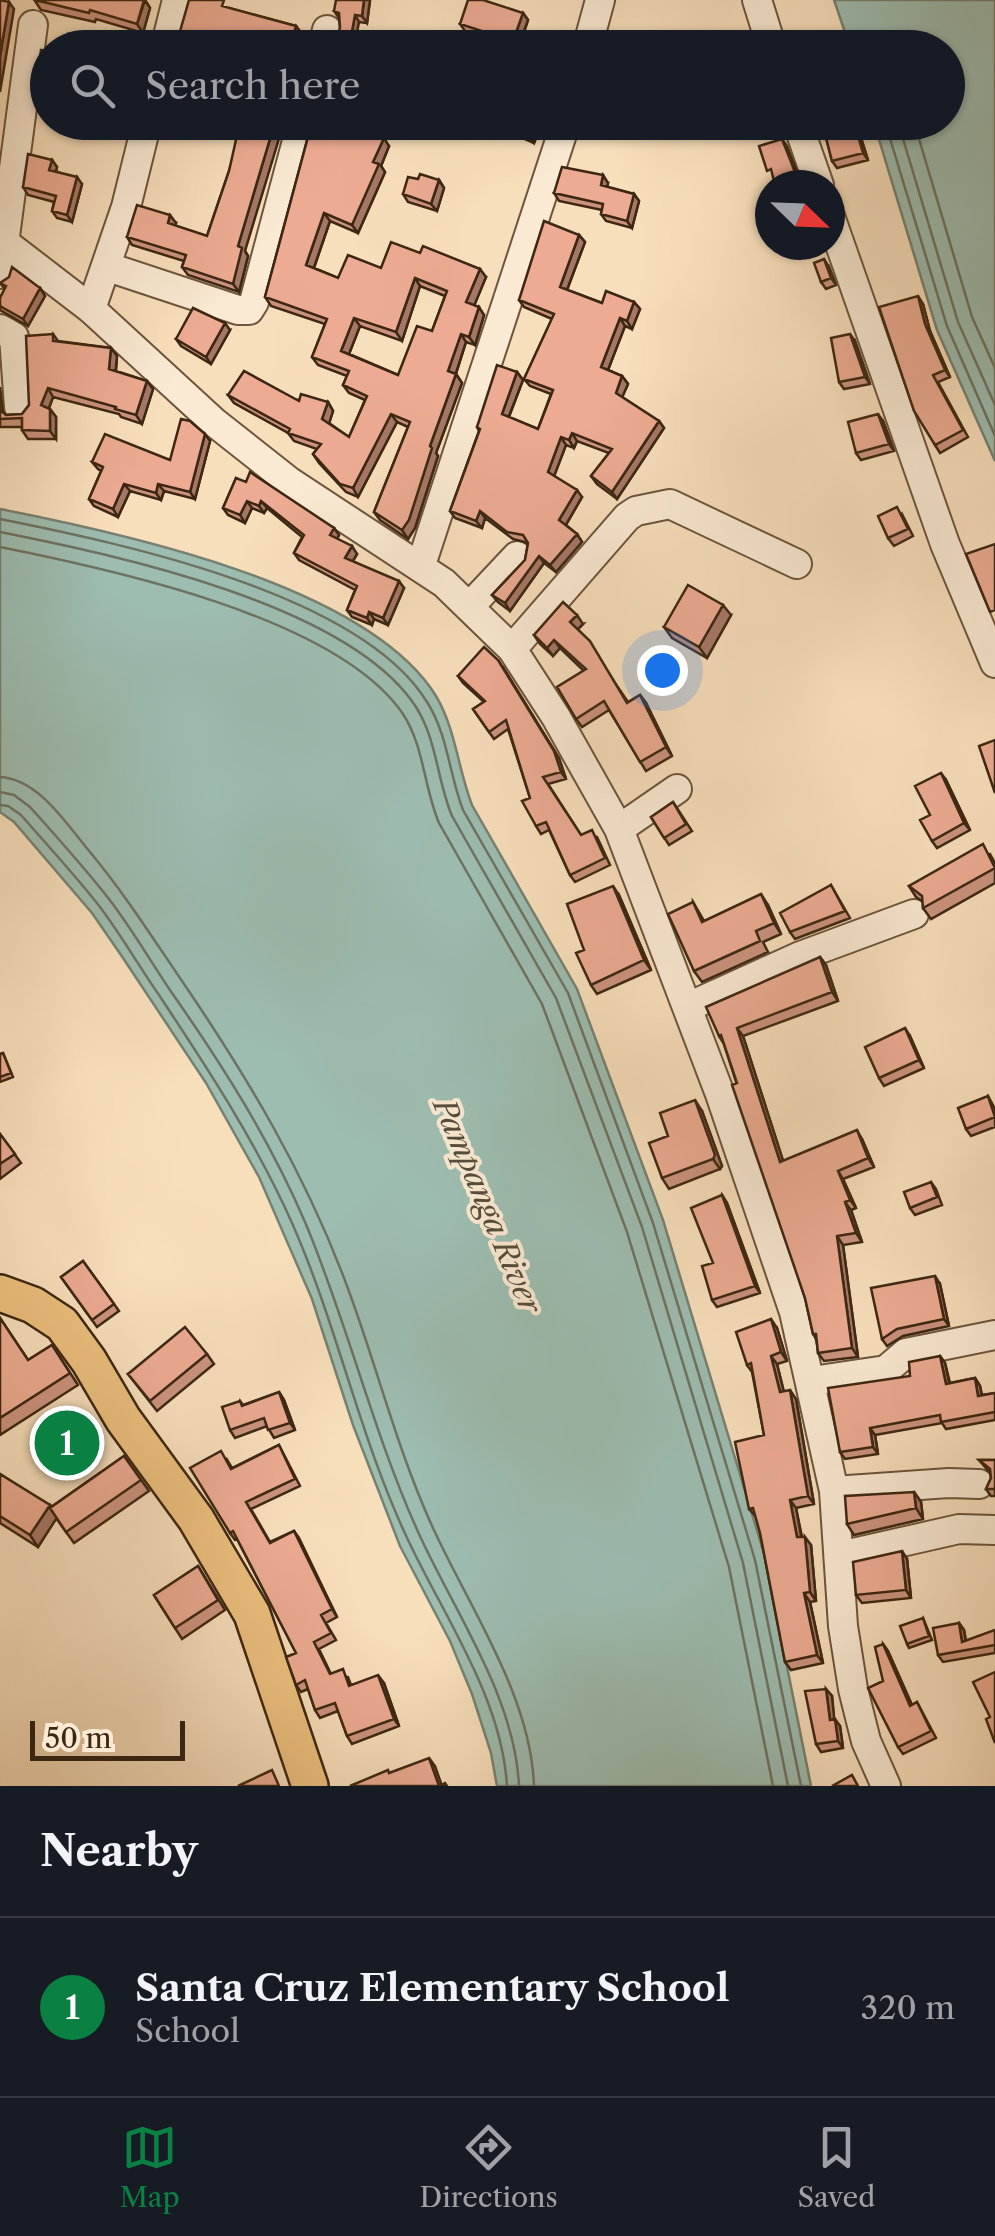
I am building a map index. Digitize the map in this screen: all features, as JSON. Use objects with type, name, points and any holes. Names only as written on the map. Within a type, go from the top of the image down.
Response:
[{"type":"main road","points":[[0,1293],[33,1305],[62,1324],[196,1519],[252,1614],[310,1786]]},
{"type":"street","points":[[170,30],[177,0]]},
{"type":"street","points":[[591,30],[600,0]]},
{"type":"street","points":[[757,0],[766,30]]},
{"type":"street","points":[[31,30],[32,25]]},
{"type":"street","points":[[0,274],[30,40]]},
{"type":"street","points":[[91,309],[108,267],[141,140]]},
{"type":"street","points":[[108,267],[238,310],[249,310],[297,140]]},
{"type":"street","points":[[421,565],[560,140]]},
{"type":"street","points":[[803,140],[814,170]]},
{"type":"street","points":[[3,241],[91,309],[214,422],[290,482],[421,565],[470,606],[512,649],[556,717],[619,828],[688,1007],[794,1312],[834,1491],[842,1626],[852,1690],[866,1742],[886,1786]]},
{"type":"street","points":[[845,259],[945,544],[995,663]]},
{"type":"street","points":[[0,330],[14,337],[18,406]]},
{"type":"street","points":[[512,649],[636,510],[670,504],[797,564]]},
{"type":"street","points":[[470,606],[517,556]]},
{"type":"street","points":[[619,828],[677,789]]},
{"type":"street","points":[[688,1007],[798,957],[914,914]]},
{"type":"street","points":[[812,1382],[886,1370],[906,1353],[995,1335]]},
{"type":"street","points":[[834,1491],[979,1484]]},
{"type":"street","points":[[840,1556],[958,1530],[995,1530]]},
{"type":"water","points":[[834,0],[995,0],[995,461],[937,330],[879,140],[965,140],[965,30],[844,30]]},
{"type":"water","name":"Pampanga River","points":[[0,509],[173,549],[300,594],[356,623],[402,657],[436,696],[448,722],[472,805],[577,989],[663,1220],[765,1557],[811,1786],[497,1786],[472,1694],[450,1641],[400,1546],[353,1425],[312,1299],[259,1177],[206,1083],[92,913],[14,822],[0,812]]},
{"type":"building","points":[[0,0],[9,2],[0,56]]},
{"type":"building","points":[[35,0],[144,0],[137,24]]},
{"type":"building","points":[[189,0],[224,0],[222,6],[296,26],[295,30],[180,30]]},
{"type":"building","points":[[336,0],[364,0],[362,16],[355,15],[352,30],[339,30],[339,13],[334,11]]},
{"type":"building","points":[[468,0],[483,0],[523,13],[517,30],[479,30],[460,24]]},
{"type":"building","points":[[236,140],[270,140],[238,246],[242,248],[233,284],[182,267],[186,255],[127,237],[137,205],[170,215],[168,223],[207,236]]},
{"type":"building","points":[[307,140],[383,140],[373,162],[379,164],[352,225],[324,213],[306,265],[338,278],[348,255],[381,268],[391,242],[420,253],[423,246],[480,269],[466,302],[479,307],[469,337],[461,334],[448,371],[456,374],[409,520],[402,530],[374,512],[410,422],[391,414],[353,488],[340,484],[313,454],[321,444],[288,433],[290,429],[228,395],[244,371],[299,401],[301,394],[328,402],[322,419],[349,437],[367,396],[343,385],[349,371],[312,357],[327,319],[265,297]],"holes":[[[415,278],[447,291],[432,331],[417,326],[398,375],[341,351],[354,318],[396,332]]]},
{"type":"building","points":[[782,140],[794,170],[767,170],[759,146]]},
{"type":"building","points":[[827,140],[859,140],[863,153],[832,161]]},
{"type":"building","points":[[28,154],[52,160],[49,170],[77,177],[67,215],[52,211],[56,196],[23,187]]},
{"type":"building","points":[[562,167],[603,175],[601,185],[634,194],[627,221],[601,214],[603,204],[554,193]]},
{"type":"building","points":[[420,174],[439,180],[431,204],[403,194],[408,177],[418,179]]},
{"type":"building","points":[[544,221],[579,235],[560,287],[602,303],[606,291],[634,302],[627,321],[620,318],[601,367],[622,376],[616,393],[659,421],[612,492],[591,476],[612,449],[572,433],[569,440],[561,437],[548,472],[577,490],[559,520],[577,534],[550,565],[539,556],[505,603],[492,595],[525,560],[528,543],[523,535],[507,532],[480,511],[476,521],[450,511],[480,429],[477,427],[497,365],[517,372],[502,414],[538,429],[553,390],[524,379],[554,314],[519,300]]},
{"type":"building","points":[[824,260],[831,278],[821,282],[814,263]]},
{"type":"building","points":[[12,267],[40,288],[23,319],[0,306],[6,286],[0,283],[9,277]]},
{"type":"building","points":[[918,296],[925,324],[945,370],[933,375],[963,430],[935,445],[914,411],[879,307]]},
{"type":"building","points":[[193,308],[225,323],[206,357],[176,339]]},
{"type":"building","points":[[53,334],[53,341],[111,348],[109,369],[147,381],[136,415],[48,388],[41,405],[50,409],[50,431],[22,430],[22,418],[0,419],[0,410],[6,415],[22,414],[29,405],[26,336]]},
{"type":"building","points":[[850,334],[865,377],[839,382],[831,338]]},
{"type":"building","points":[[878,414],[889,444],[856,453],[848,422]]},
{"type":"building","points":[[181,419],[190,421],[205,434],[190,492],[158,484],[156,493],[124,484],[113,509],[89,499],[103,467],[92,462],[105,434],[170,460]]},
{"type":"building","points":[[250,472],[334,528],[330,535],[352,546],[345,558],[399,581],[383,618],[369,612],[367,618],[347,610],[357,586],[294,553],[304,535],[261,501],[259,506],[247,501],[240,515],[223,508],[236,478],[246,482]]},
{"type":"building","points":[[897,507],[908,529],[888,538],[878,516]]},
{"type":"building","points":[[995,544],[995,610],[990,612],[966,554]]},
{"type":"building","points":[[688,585],[723,605],[699,647],[664,627]]},
{"type":"building","points":[[563,602],[577,615],[570,622],[590,641],[627,703],[640,695],[666,747],[640,762],[604,701],[576,719],[557,687],[586,669],[554,640],[547,648],[534,635]]},
{"type":"building","points":[[484,647],[498,660],[554,751],[561,772],[543,777],[581,835],[592,830],[605,858],[570,875],[546,822],[536,826],[522,801],[530,798],[506,720],[489,732],[473,709],[485,701],[458,676]]},
{"type":"building","points":[[995,740],[995,793],[979,746]]},
{"type":"building","points":[[941,773],[964,823],[932,841],[920,820],[930,815],[915,786]]},
{"type":"building","points":[[673,802],[686,824],[664,838],[651,817]]},
{"type":"building","points":[[983,844],[995,868],[923,908],[922,896],[909,886]]},
{"type":"building","points":[[831,885],[845,911],[790,932],[780,913]]},
{"type":"building","points":[[613,886],[644,960],[591,985],[576,953],[584,950],[567,904]]},
{"type":"building","points":[[761,894],[774,923],[756,931],[760,941],[694,971],[668,914],[693,902],[702,922]]},
{"type":"building","points":[[820,957],[832,992],[737,1028],[780,1162],[857,1130],[868,1158],[838,1171],[850,1200],[845,1202],[856,1233],[837,1236],[852,1348],[818,1353],[805,1298],[732,1085],[737,1083],[721,1035],[706,1007]]},
{"type":"building","points":[[905,1028],[919,1060],[879,1078],[865,1047]]},
{"type":"building","points":[[3,1053],[11,1073],[0,1077],[0,1054]]},
{"type":"building","points":[[988,1096],[995,1117],[966,1129],[958,1108]]},
{"type":"building","points":[[695,1100],[715,1155],[662,1178],[649,1143],[668,1136],[660,1113]]},
{"type":"building","points":[[0,1134],[15,1154],[0,1164]]},
{"type":"building","points":[[931,1182],[937,1197],[910,1208],[904,1192]]},
{"type":"building","points":[[722,1195],[755,1286],[712,1300],[702,1266],[713,1263],[691,1208]]},
{"type":"building","points":[[83,1261],[114,1304],[92,1320],[61,1277]]},
{"type":"building","points":[[935,1276],[944,1319],[897,1329],[882,1339],[871,1288]]},
{"type":"building","points":[[0,1318],[28,1360],[52,1345],[70,1373],[0,1418]]},
{"type":"building","points":[[771,1319],[781,1352],[771,1356],[780,1392],[790,1390],[808,1496],[790,1500],[797,1537],[805,1537],[810,1592],[804,1593],[817,1655],[785,1662],[760,1533],[753,1508],[749,1509],[735,1442],[764,1435],[751,1363],[747,1365],[736,1332]]},
{"type":"building","points":[[185,1327],[207,1354],[150,1401],[128,1374]]},
{"type":"building","points":[[940,1356],[946,1384],[975,1378],[978,1396],[995,1393],[995,1412],[941,1422],[940,1415],[870,1428],[873,1447],[840,1452],[828,1388],[910,1376],[909,1362]]},
{"type":"building","points":[[279,1392],[290,1423],[268,1430],[264,1418],[230,1430],[222,1407],[240,1401],[242,1406]]},
{"type":"building","points":[[279,1445],[295,1479],[246,1502],[270,1543],[294,1531],[332,1609],[321,1615],[331,1633],[314,1642],[330,1674],[343,1669],[349,1686],[378,1675],[394,1719],[347,1736],[335,1703],[315,1710],[305,1680],[296,1685],[286,1657],[296,1653],[233,1531],[230,1533],[190,1468],[221,1451],[231,1469]]},
{"type":"building","points":[[124,1456],[141,1480],[66,1532],[50,1508]]},
{"type":"building","points":[[979,1460],[995,1460],[995,1489],[986,1489],[990,1469]]},
{"type":"building","points":[[0,1474],[50,1505],[30,1535],[0,1516]]},
{"type":"building","points":[[914,1492],[916,1508],[847,1524],[845,1496]]},
{"type":"building","points":[[902,1551],[906,1590],[856,1595],[853,1562]]},
{"type":"building","points":[[198,1566],[218,1600],[175,1628],[154,1595]]},
{"type":"building","points":[[923,1618],[929,1636],[907,1644],[900,1626]]},
{"type":"building","points":[[959,1623],[962,1642],[995,1630],[995,1645],[938,1655],[933,1628]]},
{"type":"building","points":[[883,1644],[910,1706],[917,1702],[931,1731],[898,1747],[868,1688],[883,1681],[875,1647]]},
{"type":"building","points":[[995,1672],[995,1743],[986,1719],[990,1717],[973,1682]]},
{"type":"building","points":[[826,1689],[830,1720],[835,1719],[838,1741],[816,1744],[805,1691]]},
{"type":"building","points":[[429,1758],[439,1786],[350,1786],[388,1770],[389,1773]]},
{"type":"building","points":[[272,1770],[279,1786],[238,1786]]},
{"type":"building","points":[[852,1775],[858,1786],[832,1786]]},
{"type":"place","name":"Santa Cruz Elementary School","points":[[67,1443]]}]
